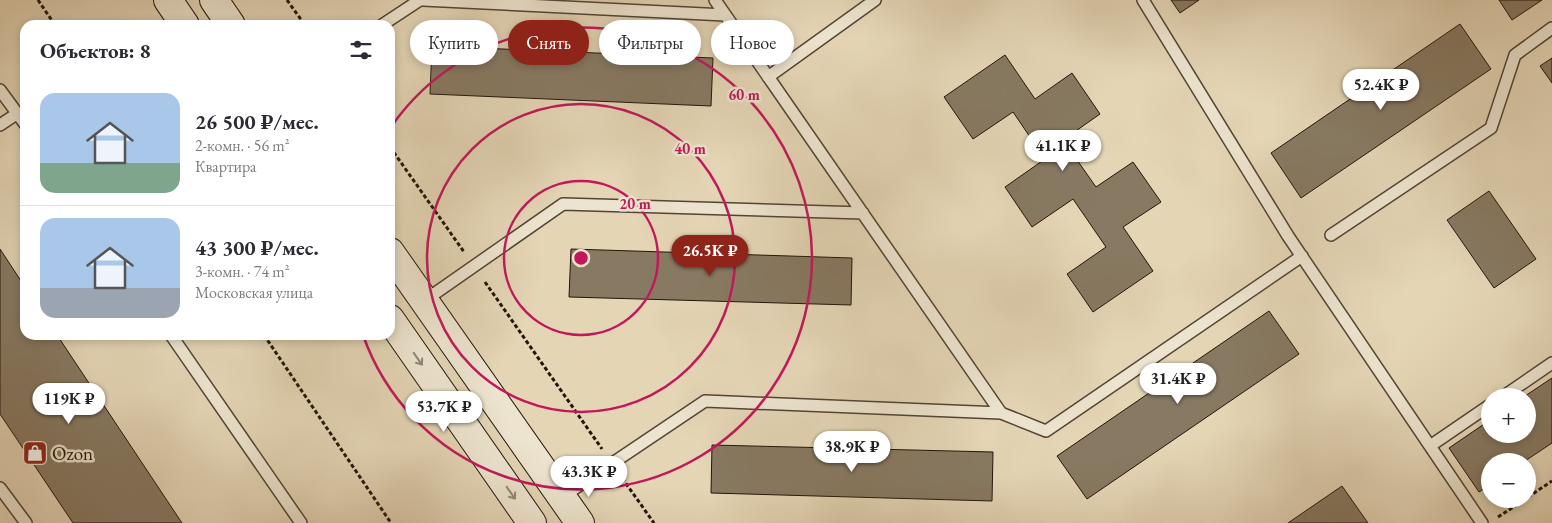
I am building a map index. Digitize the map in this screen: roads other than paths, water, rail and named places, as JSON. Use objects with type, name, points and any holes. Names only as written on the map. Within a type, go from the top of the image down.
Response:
[{"type":"main road","points":[[168,0],[182,20]]},
{"type":"main road","points":[[214,0],[228,20]]},
{"type":"main road","points":[[395,259],[580,523]]},
{"type":"main road","points":[[395,326],[532,523]]},
{"type":"lane","points":[[390,20],[422,0],[725,15]]},
{"type":"lane","points":[[715,0],[1001,413]]},
{"type":"lane","points":[[768,77],[876,0]]},
{"type":"lane","points":[[1143,0],[1302,256],[1482,523]]},
{"type":"lane","points":[[1331,235],[1492,128],[1514,55],[1552,28]]},
{"type":"lane","points":[[0,90],[20,117]]},
{"type":"lane","points":[[0,125],[18,114]]},
{"type":"lane","points":[[424,300],[562,204],[863,213]]},
{"type":"lane","points":[[562,497],[705,401],[1001,413],[1046,431],[1302,256]]},
{"type":"lane","points":[[174,340],[301,523]]},
{"type":"lane","points":[[1516,388],[1552,364]]},
{"type":"lane","points":[[1430,446],[1481,412]]},
{"type":"lane","points":[[0,488],[26,523]]},
{"type":"place","name":"Ozon","points":[[35,453]]}]
